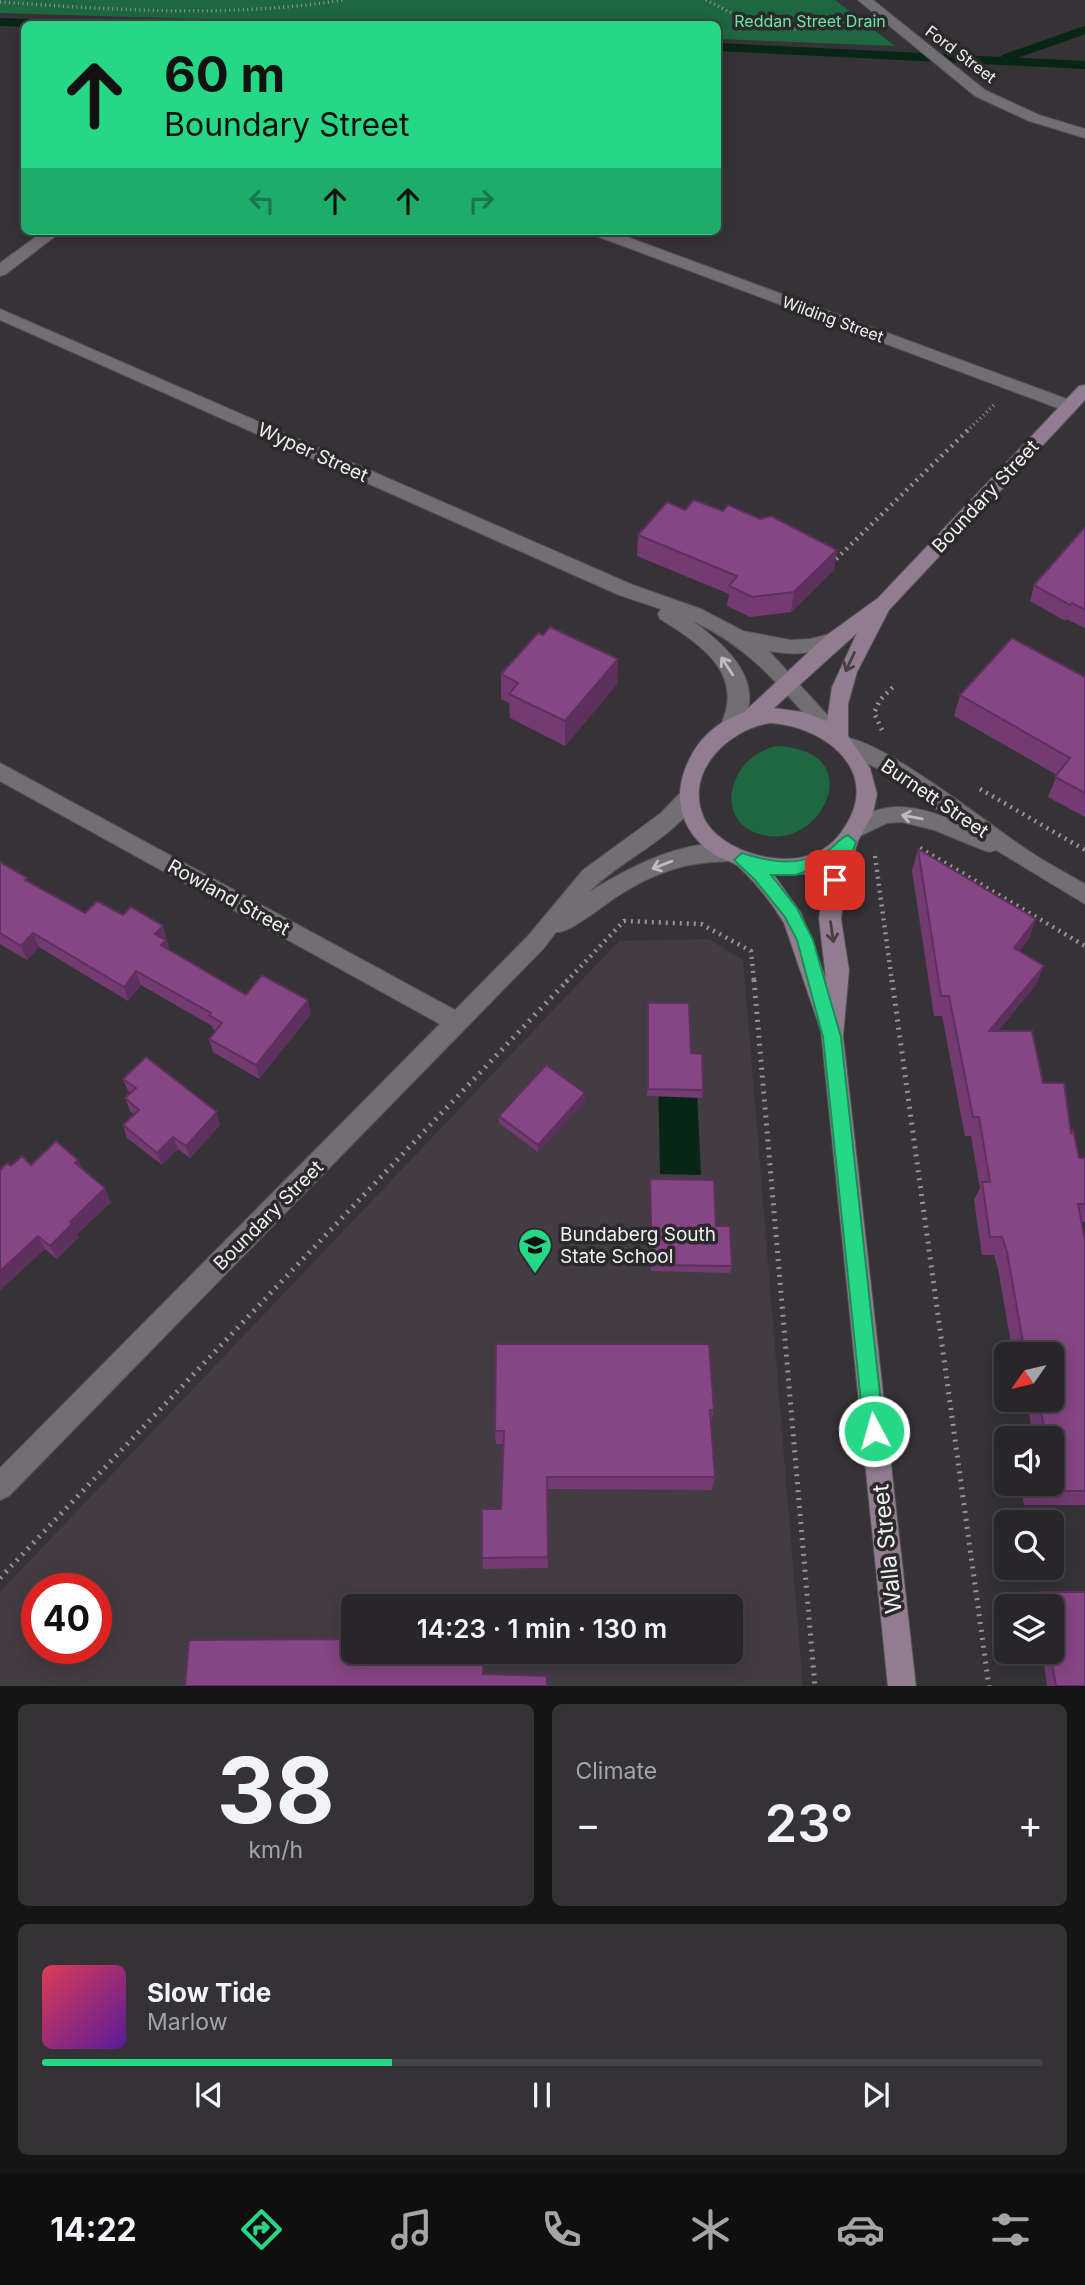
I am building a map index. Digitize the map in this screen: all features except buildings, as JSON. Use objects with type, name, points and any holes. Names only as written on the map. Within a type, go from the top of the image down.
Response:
[{"type":"street","name":"Ford Street","points":[[864,0],[944,67],[980,93],[1003,105],[1085,134]]},
{"type":"street","points":[[0,271],[49,235]]},
{"type":"street","name":"Wilding Street","points":[[608,235],[1069,406]]},
{"type":"street","name":"Wyper Street","points":[[0,314],[626,590],[704,618],[734,633],[789,683],[838,739]]},
{"type":"street","name":"Boundary Street","points":[[749,719],[834,640],[885,603],[1085,390]]},
{"type":"street","name":"Wyper Street","points":[[626,590],[694,630],[722,658],[736,680],[741,701],[738,716],[729,728]]},
{"type":"street","name":"Boundary Street","points":[[838,739],[835,719],[842,680],[855,652],[885,603]]},
{"type":"street","points":[[734,633],[776,647],[797,649],[834,640]]},
{"type":"street","points":[[791,715],[809,720],[838,739],[861,766],[868,789],[867,807],[835,880],[830,919],[838,970],[832,1037],[805,940],[791,912],[761,875],[699,829],[691,815],[689,797],[699,759],[711,742],[729,728],[749,719],[791,715]]},
{"type":"street","name":"Burnett Street","points":[[838,739],[890,765],[1021,857],[1085,895]]},
{"type":"street","name":"Rowland Street","points":[[0,771],[457,1022]]},
{"type":"street","name":"Boundary Street","points":[[0,1487],[536,942],[579,888],[602,866],[674,817],[689,797]]},
{"type":"street","name":"Burnett Street","points":[[852,836],[877,818],[892,814],[934,821],[1021,857]]},
{"type":"street","points":[[735,856],[771,869],[796,869],[835,853],[852,836]]},
{"type":"street","name":"Boundary Street","points":[[536,942],[587,904],[630,878],[692,855],[735,856]]},
{"type":"street","name":"Walla Street","points":[[832,1037],[902,1686]]},
{"type":"path","points":[[0,2],[179,16],[276,12],[343,0]]},
{"type":"path","points":[[706,0],[752,23],[784,30],[808,30],[883,16]]},
{"type":"path","points":[[831,565],[1000,399]]},
{"type":"path","points":[[890,737],[882,730],[874,713],[880,700],[893,687]]},
{"type":"path","points":[[970,783],[1085,850]]},
{"type":"path","points":[[914,844],[1085,946]]},
{"type":"path","points":[[878,850],[875,861],[989,1686]]},
{"type":"path","points":[[0,1578],[624,921],[702,924],[751,951],[815,1686]]},
{"type":"shaded area","name":"Bundaberg South State School","points":[[709,939],[743,960],[803,1686],[0,1686],[0,1592],[619,941]]},
{"type":"shaded area","points":[[658,1071],[696,1071],[701,1175],[660,1174]]},
{"type":"green space","name":"Reddan Street Drain","points":[[0,0],[835,0],[895,46],[721,39],[721,21],[260,21],[0,13]]},
{"type":"green space","points":[[778,746],[806,752],[823,763],[829,779],[828,796],[819,813],[806,826],[788,835],[768,836],[749,830],[738,819],[732,806],[732,791],[737,776],[747,762],[761,752]]},
{"type":"waterway","points":[[0,22],[21,23]]},
{"type":"waterway","points":[[1005,58],[1085,30]]},
{"type":"waterway","points":[[721,47],[1085,65]]},
{"type":"place","name":"Bundaberg South State School","points":[[535,1275]]},
{"type":"route","points":[[835,880],[848,842],[816,863],[796,869],[771,869],[742,860],[761,875],[791,912],[805,940],[812,974],[832,1037],[874,1431]]}]
